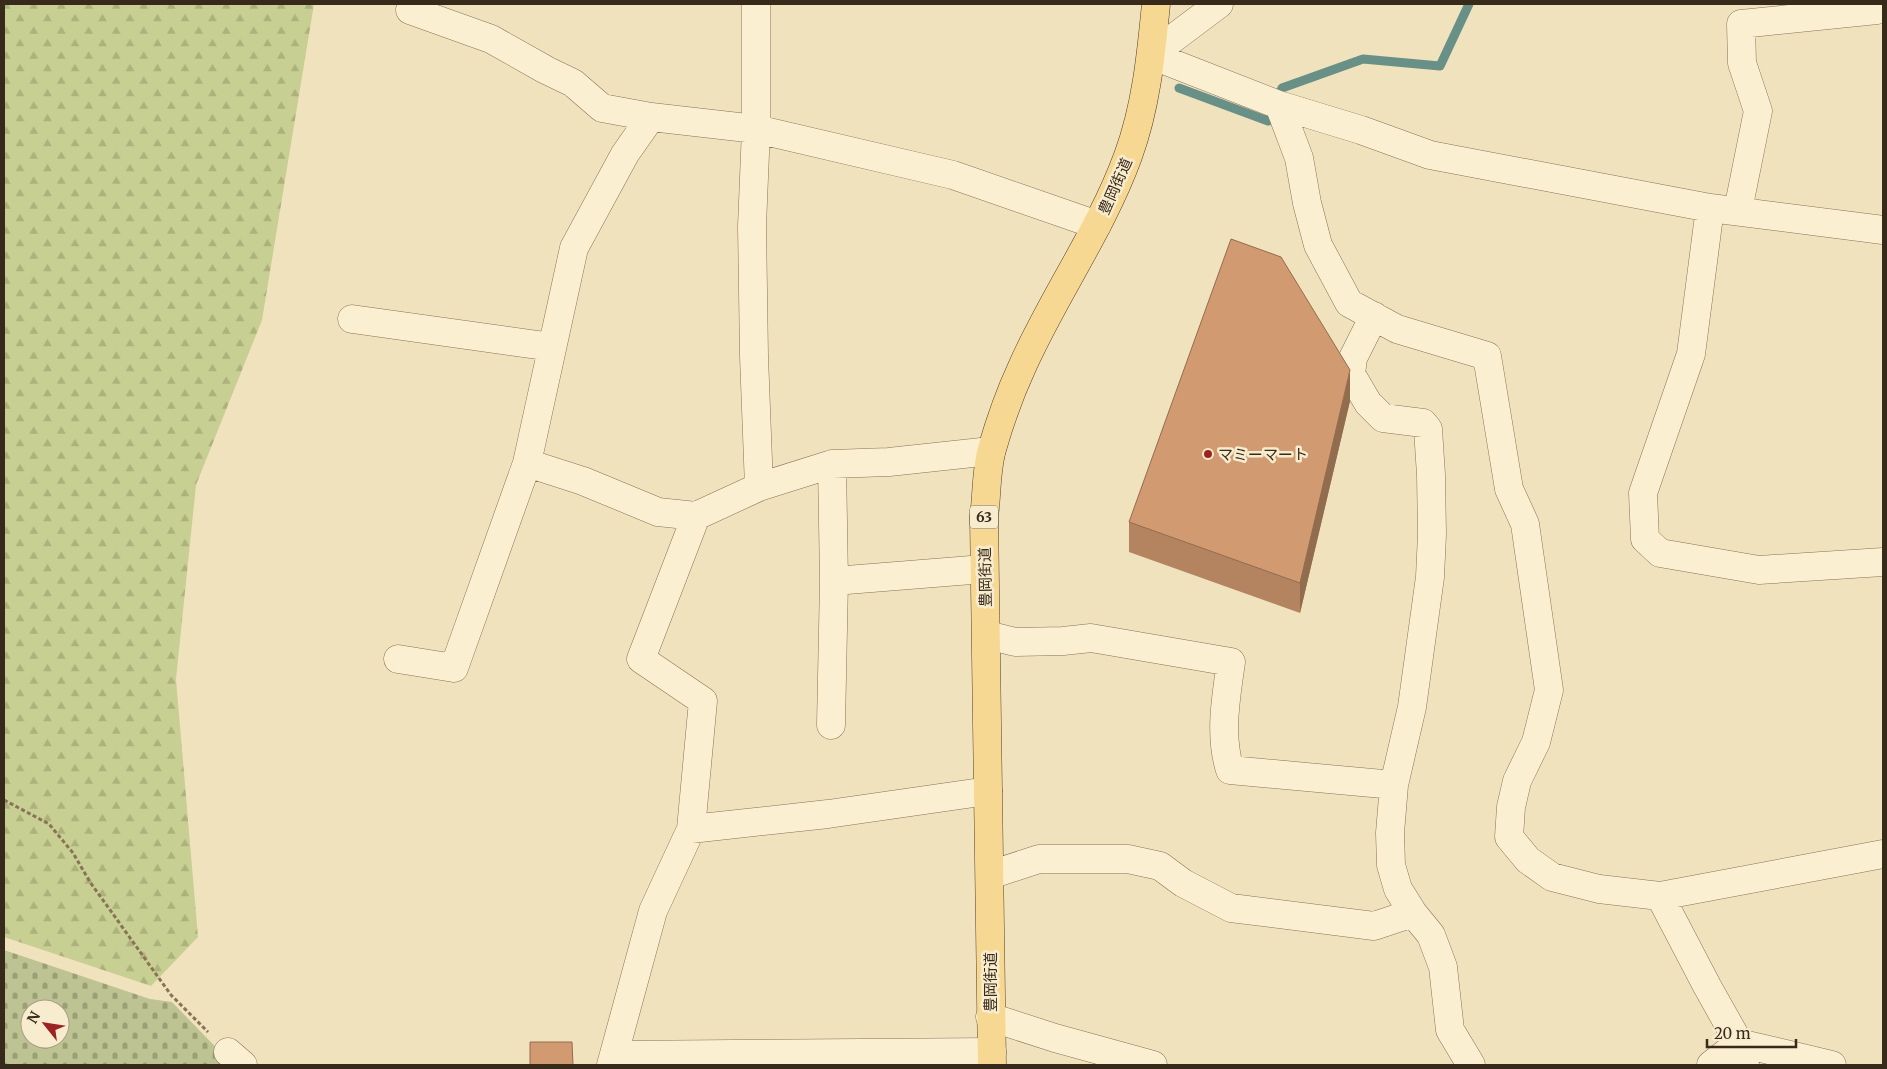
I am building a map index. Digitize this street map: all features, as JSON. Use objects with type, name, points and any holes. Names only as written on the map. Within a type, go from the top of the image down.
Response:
[{"type":"main road","name":"豊岡街道","points":[[992,1059],[990,1017],[987,635],[984,569],[984,517],[991,451],[1005,407],[1022,366],[1097,225],[1128,157],[1144,106],[1156,4]]},
{"type":"street","points":[[756,4],[756,129],[752,226],[759,487]]},
{"type":"street","points":[[1151,56],[1219,4]]},
{"type":"street","points":[[410,10],[491,39],[573,83],[602,108],[651,117],[756,129],[953,175],[1097,225]]},
{"type":"street","points":[[1738,210],[1758,111],[1742,63],[1741,24],[1877,10]]},
{"type":"street","points":[[1151,56],[1279,105],[1361,130],[1430,155],[1710,208],[1738,210],[1883,230]]},
{"type":"street","points":[[1279,105],[1299,158],[1307,203],[1318,245],[1349,303],[1397,329],[1487,356],[1509,489],[1525,524],[1549,690],[1536,742],[1517,781],[1511,807],[1509,837],[1528,860],[1552,878],[1598,889],[1660,896],[1883,854]]},
{"type":"street","points":[[398,659],[454,668],[527,463],[574,248],[625,154],[651,117]]},
{"type":"street","points":[[1710,208],[1691,354],[1643,493],[1645,539],[1660,553],[1759,570],[1883,562]]},
{"type":"street","points":[[1374,316],[1353,358],[1351,374],[1368,403],[1383,418],[1423,423],[1428,429],[1431,475],[1432,534],[1430,577],[1412,707],[1394,785],[1390,833],[1391,865],[1398,889],[1413,913],[1432,936],[1443,967],[1450,1030],[1471,1065]]},
{"type":"street","points":[[352,319],[552,347]]},
{"type":"street","points":[[527,463],[583,481],[658,512],[696,516],[759,487],[832,464],[890,462],[991,451]]},
{"type":"street","points":[[831,724],[834,581],[832,464]]},
{"type":"street","points":[[696,516],[641,659],[702,701],[691,829],[653,911],[612,1060],[992,1059]]},
{"type":"street","points":[[834,581],[984,569]]},
{"type":"street","points":[[987,635],[1015,642],[1092,638],[1231,662],[1225,708],[1226,758],[1230,770],[1394,785]]},
{"type":"street","points":[[691,829],[828,814],[988,791]]},
{"type":"street","points":[[990,875],[1039,859],[1128,859],[1160,866],[1183,883],[1231,908],[1374,926],[1413,913]]},
{"type":"street","points":[[1660,896],[1742,1054]]},
{"type":"street","points":[[990,1017],[1055,1038],[1153,1065]]},
{"type":"street","points":[[1711,1065],[1742,1054],[1832,1065]]},
{"type":"path","points":[[4,800],[49,824],[73,853],[90,882],[170,995],[235,1059]]},
{"type":"green space","points":[[4,4],[314,4],[262,320],[196,485],[176,679],[198,937],[151,986],[4,937]]},
{"type":"green space","points":[[4,950],[150,999],[172,1002],[233,1065],[4,1065]]},
{"type":"building","points":[[1231,239],[1281,257],[1350,370],[1300,583],[1129,522]]},
{"type":"building","points":[[530,1042],[572,1042],[573,1065],[530,1065]]},
{"type":"waterway","points":[[1179,88],[1268,121],[1282,88],[1363,59],[1440,66],[1469,4]]},
{"type":"place","name":"マミーマート","points":[[1208,454]]}]
